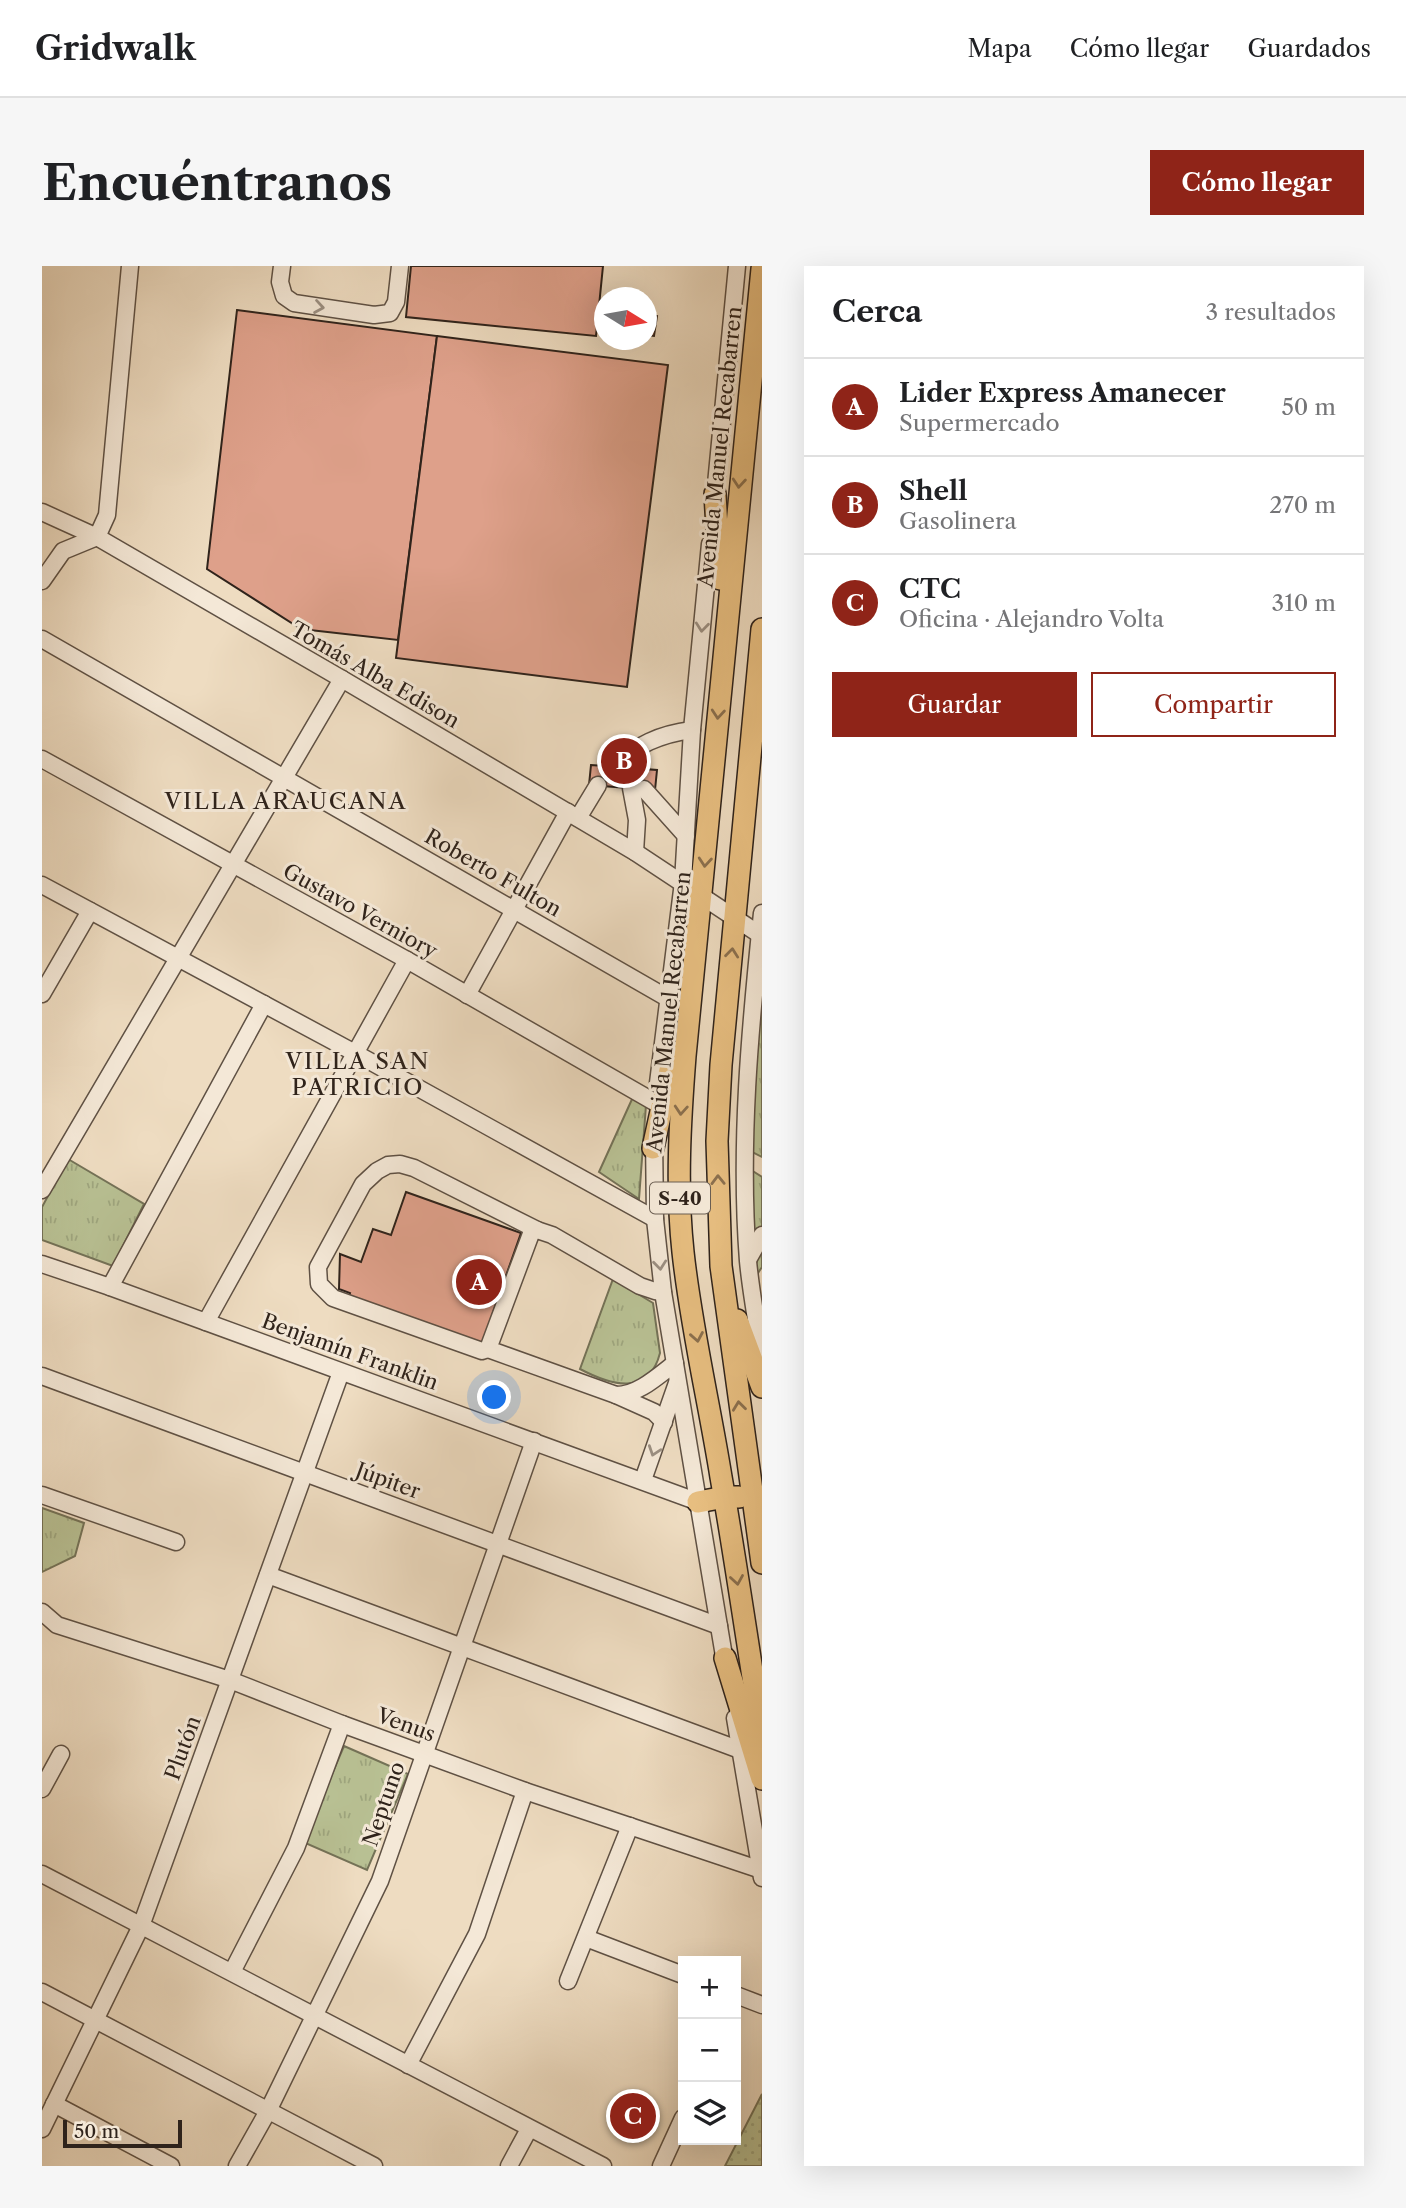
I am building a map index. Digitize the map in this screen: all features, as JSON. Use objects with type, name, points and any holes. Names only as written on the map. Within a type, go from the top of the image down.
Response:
[{"type":"main road","name":"Avenida Manuel Recabarren","points":[[762,269],[680,1117],[681,1223],[689,1295],[762,1734]]},
{"type":"main road","points":[[715,494],[724,646]]},
{"type":"main road","name":"S-40","points":[[762,629],[721,1065],[718,1128],[721,1266],[757,1510],[762,1563]]},
{"type":"main road","points":[[653,1148],[678,1033],[693,979]]},
{"type":"main road","points":[[721,1266],[733,1310],[762,1387]]},
{"type":"main road","points":[[698,1502],[757,1510]]},
{"type":"main road","points":[[725,1658],[762,1779]]},
{"type":"street","points":[[42,581],[64,551],[96,537],[107,515],[130,266]]},
{"type":"street","points":[[282,266],[280,282],[284,296],[295,303],[374,315],[390,313],[396,302],[400,266]]},
{"type":"street","name":"Avenida Manuel Recabarren","points":[[737,266],[692,730],[683,882],[653,1148],[655,1219],[663,1292],[761,1874]]},
{"type":"street","name":"Tomás Alba Edison","points":[[42,512],[96,537],[342,679],[635,852],[761,935]]},
{"type":"street","name":"Roberto Fulton","points":[[42,639],[668,999]]},
{"type":"street","points":[[42,1191],[342,679]]},
{"type":"street","points":[[620,766],[650,740],[692,730]]},
{"type":"street","name":"Gustavo Verniory","points":[[42,759],[407,960],[656,1103]]},
{"type":"street","points":[[467,995],[515,909],[573,815],[598,785]]},
{"type":"street","points":[[635,852],[637,789],[686,836]]},
{"type":"street","points":[[42,885],[355,1053],[655,1219]]},
{"type":"street","points":[[42,994],[90,911]]},
{"type":"street","points":[[762,913],[747,1083],[746,1161],[748,1261],[757,1295],[762,1356]]},
{"type":"street","points":[[206,1322],[407,960]]},
{"type":"street","points":[[110,1287],[264,1004]]},
{"type":"street","points":[[746,1161],[762,1168]]},
{"type":"street","points":[[663,1292],[640,1286],[552,1235],[414,1168],[393,1164],[382,1167],[363,1184],[318,1267],[318,1284],[333,1298],[616,1395],[654,1412],[664,1422]]},
{"type":"street","points":[[488,1349],[527,1241],[533,1231],[537,1230]]},
{"type":"street","points":[[748,1261],[762,1234]]},
{"type":"street","name":"Benjamín Franklin","points":[[42,1264],[698,1502]]},
{"type":"street","points":[[616,1395],[637,1390],[675,1363]]},
{"type":"street","name":"Plutón","points":[[42,2129],[141,1926],[341,1372]]},
{"type":"street","name":"Júpiter","points":[[42,1376],[719,1626]]},
{"type":"street","points":[[643,1480],[678,1382]]},
{"type":"street","name":"Neptuno","points":[[237,2166],[268,2110],[380,1881],[534,1441]]},
{"type":"street","points":[[42,1495],[176,1542]]},
{"type":"street","points":[[268,1574],[740,1750]]},
{"type":"street","name":"Venus","points":[[42,1612],[57,1625],[230,1680],[424,1754],[761,1874]]},
{"type":"street","points":[[232,1972],[296,1848],[342,1724]]},
{"type":"street","points":[[42,1789],[61,1754]]},
{"type":"street","points":[[408,2065],[477,1934],[526,1791]]},
{"type":"street","points":[[568,1981],[630,1826]]},
{"type":"street","points":[[42,1874],[603,2166]]},
{"type":"street","points":[[586,1938],[678,1973]]},
{"type":"street","points":[[42,1992],[374,2166]]},
{"type":"street","points":[[741,1997],[762,2005]]},
{"type":"street","points":[[54,2104],[163,2164]]},
{"type":"street","points":[[509,2166],[529,2129]]},
{"type":"street","points":[[661,2166],[678,2129]]},
{"type":"green space","points":[[762,958],[762,1157],[750,1151]]},
{"type":"green space","points":[[633,1097],[646,1105],[639,1199],[599,1172]]},
{"type":"green space","points":[[68,1159],[144,1204],[113,1266],[42,1240],[42,1207]]},
{"type":"green space","points":[[748,1168],[762,1177],[762,1267],[754,1279]]},
{"type":"green space","points":[[613,1279],[653,1303],[660,1353],[655,1367],[638,1382],[616,1383],[580,1369]]},
{"type":"green space","points":[[42,1508],[84,1523],[75,1556],[42,1572]]},
{"type":"green space","points":[[344,1746],[408,1774],[367,1870],[303,1842]]},
{"type":"green space","points":[[762,2094],[762,2166],[725,2166],[736,2145],[741,2145],[741,2135]]},
{"type":"building","points":[[411,266],[603,266],[601,287],[594,287],[594,336],[406,317]]},
{"type":"building","points":[[237,310],[437,336],[398,640],[301,629],[207,569]]},
{"type":"building","points":[[437,336],[668,365],[627,687],[396,658]]},
{"type":"building","points":[[591,765],[657,770],[655,790],[589,785]]},
{"type":"building","points":[[406,1192],[521,1233],[481,1347],[348,1299],[350,1293],[339,1289],[340,1254],[361,1262],[373,1229],[391,1235]]},
{"type":"tunnel","points":[[625,768],[644,789]]},
{"type":"place","name":"Shell","points":[[624,761]]},
{"type":"place","name":"Lider Express Amanecer","points":[[479,1282]]},
{"type":"place","name":"CTC","points":[[633,2116]]},
{"type":"district","name":"VILLA ARAUCANA","points":[[286,801]]},
{"type":"district","name":"VILLA SAN PATRICIO","points":[[358,1074]]}]
